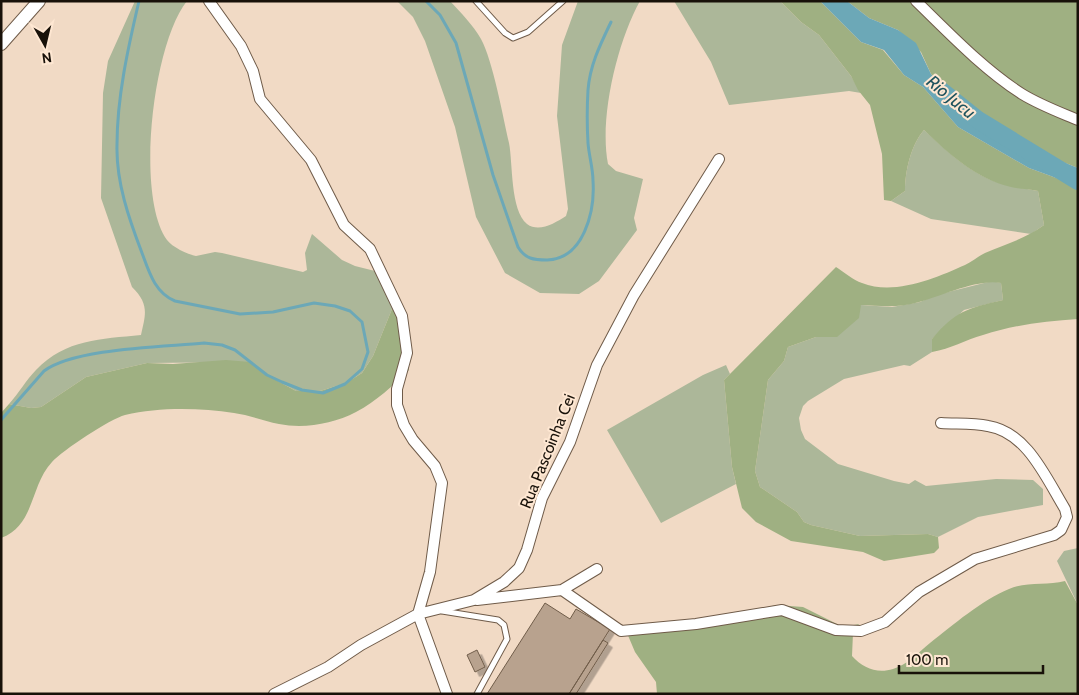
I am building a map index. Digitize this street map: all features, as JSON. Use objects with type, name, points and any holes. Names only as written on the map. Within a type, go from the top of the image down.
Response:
[{"type":"street","points":[[1,44],[39,1]]},
{"type":"street","points":[[209,1],[241,46],[253,71],[260,99],[311,160],[344,225],[370,249],[402,316],[407,352],[397,389],[397,405],[404,425],[413,440],[435,466],[442,482],[430,572],[418,614],[447,694]]},
{"type":"street","points":[[916,1],[964,48],[1022,94],[1078,120]]},
{"type":"street","name":"Rua Pascoinha Cei","points":[[274,694],[328,667],[361,645],[418,614],[474,600],[504,582],[518,568],[527,550],[542,498],[570,442],[597,365],[634,295],[719,159]]},
{"type":"street","points":[[562,590],[622,631],[696,624],[782,610],[836,630],[861,631],[885,622],[920,592],[975,559],[1061,530],[1067,517],[1065,509],[1023,444],[1004,430],[988,426],[941,423]]},
{"type":"street","points":[[474,600],[562,590],[597,569]]},
{"type":"lane","points":[[476,1],[504,33],[513,38],[528,32],[563,1]]},
{"type":"lane","points":[[437,610],[498,620],[504,624],[507,639],[477,694]]},
{"type":"green space","points":[[135,1],[187,1],[175,21],[165,50],[157,83],[152,119],[150,156],[152,190],[157,219],[167,240],[180,250],[196,256],[215,252],[222,253],[303,272],[307,270],[305,253],[312,234],[342,260],[355,266],[375,271],[394,304],[373,356],[362,373],[346,383],[320,391],[296,391],[265,374],[250,362],[147,363],[86,377],[41,407],[31,408],[9,404],[36,370],[59,352],[85,342],[141,335],[145,315],[144,304],[132,287],[101,198],[103,93],[108,61]]},
{"type":"green space","points":[[397,1],[450,1],[478,34],[490,61],[501,104],[509,143],[513,186],[518,208],[527,224],[537,228],[547,226],[562,219],[566,216],[568,209],[557,116],[562,45],[578,1],[640,1],[624,37],[617,59],[608,103],[606,125],[608,164],[616,171],[643,179],[634,218],[637,230],[599,281],[579,294],[540,293],[505,273],[476,217],[455,127],[425,41],[413,17]]},
{"type":"green space","points":[[674,1],[780,1],[801,22],[819,35],[851,76],[861,93],[849,91],[729,105],[711,62]]},
{"type":"green space","points":[[780,1],[820,1],[861,42],[883,50],[904,75],[923,87],[958,127],[1029,168],[1078,186],[1078,319],[1018,326],[976,337],[932,352],[932,339],[955,316],[971,308],[1003,300],[1001,283],[992,282],[971,285],[905,305],[861,305],[859,318],[837,337],[816,337],[788,347],[784,361],[768,380],[755,471],[760,487],[797,512],[804,522],[811,525],[860,536],[928,534],[938,537],[939,548],[934,553],[884,561],[863,552],[791,541],[756,522],[742,508],[732,467],[724,380],[836,267],[859,282],[888,288],[928,280],[968,264],[985,253],[1023,238],[1044,225],[1038,191],[1011,187],[986,178],[953,156],[924,130],[919,136],[910,159],[905,191],[891,201],[884,200],[882,154],[870,105],[858,90],[851,76],[819,35],[801,22]]},
{"type":"green space","points":[[847,1],[1078,1],[1078,168],[1012,142],[984,128],[968,117],[931,74],[921,52],[898,30],[869,18]]},
{"type":"green space","points":[[924,130],[955,157],[989,179],[1013,187],[1038,191],[1044,225],[1031,234],[931,219],[891,201],[905,191],[910,159],[919,136]]},
{"type":"green space","points":[[992,281],[1001,283],[1003,300],[964,310],[932,339],[932,352],[910,366],[904,365],[844,379],[808,401],[803,406],[799,418],[801,430],[805,439],[838,464],[894,481],[909,484],[915,480],[926,486],[996,479],[1033,480],[1043,489],[1043,505],[978,517],[938,537],[928,534],[860,536],[804,522],[797,512],[760,487],[755,471],[768,380],[784,361],[788,347],[816,337],[837,336],[861,305],[892,307],[920,302],[936,295]]},
{"type":"green space","points":[[394,304],[409,370],[364,408],[338,420],[308,426],[279,424],[240,414],[207,410],[180,409],[138,412],[125,415],[109,422],[87,436],[52,462],[45,471],[26,515],[20,524],[12,532],[1,538],[1,413],[9,404],[31,408],[41,407],[86,377],[147,363],[173,364],[226,360],[250,362],[265,374],[296,391],[320,391],[346,383],[362,373],[373,356]]},
{"type":"green space","points":[[726,365],[730,374],[724,380],[732,467],[736,484],[661,523],[607,430],[703,375]]},
{"type":"green space","points":[[1078,548],[1078,605],[1057,561],[1064,551]]},
{"type":"green space","points":[[1065,581],[1078,605],[1078,694],[657,694],[656,682],[635,652],[624,626],[698,621],[777,605],[803,607],[843,627],[859,624],[853,633],[852,656],[866,667],[881,671],[898,667],[908,661],[968,613],[1009,589],[1023,585]]},
{"type":"water","name":"Rio Jucu","points":[[820,1],[847,1],[869,18],[898,30],[916,43],[931,74],[968,117],[984,128],[1012,142],[1078,168],[1078,186],[1029,168],[958,127],[923,87],[904,75],[884,50],[861,42]]},
{"type":"building","points":[[545,603],[570,619],[576,609],[610,629],[569,694],[487,694]]},
{"type":"building","points":[[603,640],[608,643],[576,694],[569,694]]},
{"type":"building","points":[[477,650],[485,667],[475,672],[467,655]]},
{"type":"waterway","points":[[1,420],[44,371],[58,363],[97,353],[204,343],[222,345],[235,350],[267,375],[302,390],[323,393],[345,384],[362,369],[368,352],[362,322],[350,311],[335,306],[314,303],[273,312],[240,314],[175,301],[162,293],[154,281],[128,214],[117,159],[117,127],[121,91],[139,1]]},
{"type":"waterway","points":[[426,1],[440,15],[456,43],[493,175],[518,247],[530,258],[538,260],[560,258],[570,251],[585,231],[589,219],[593,193],[587,110],[589,81],[599,47],[611,22]]},
{"type":"waterway","name":"Rio Jucu","points":[[939,89],[978,120],[1078,181]]}]
